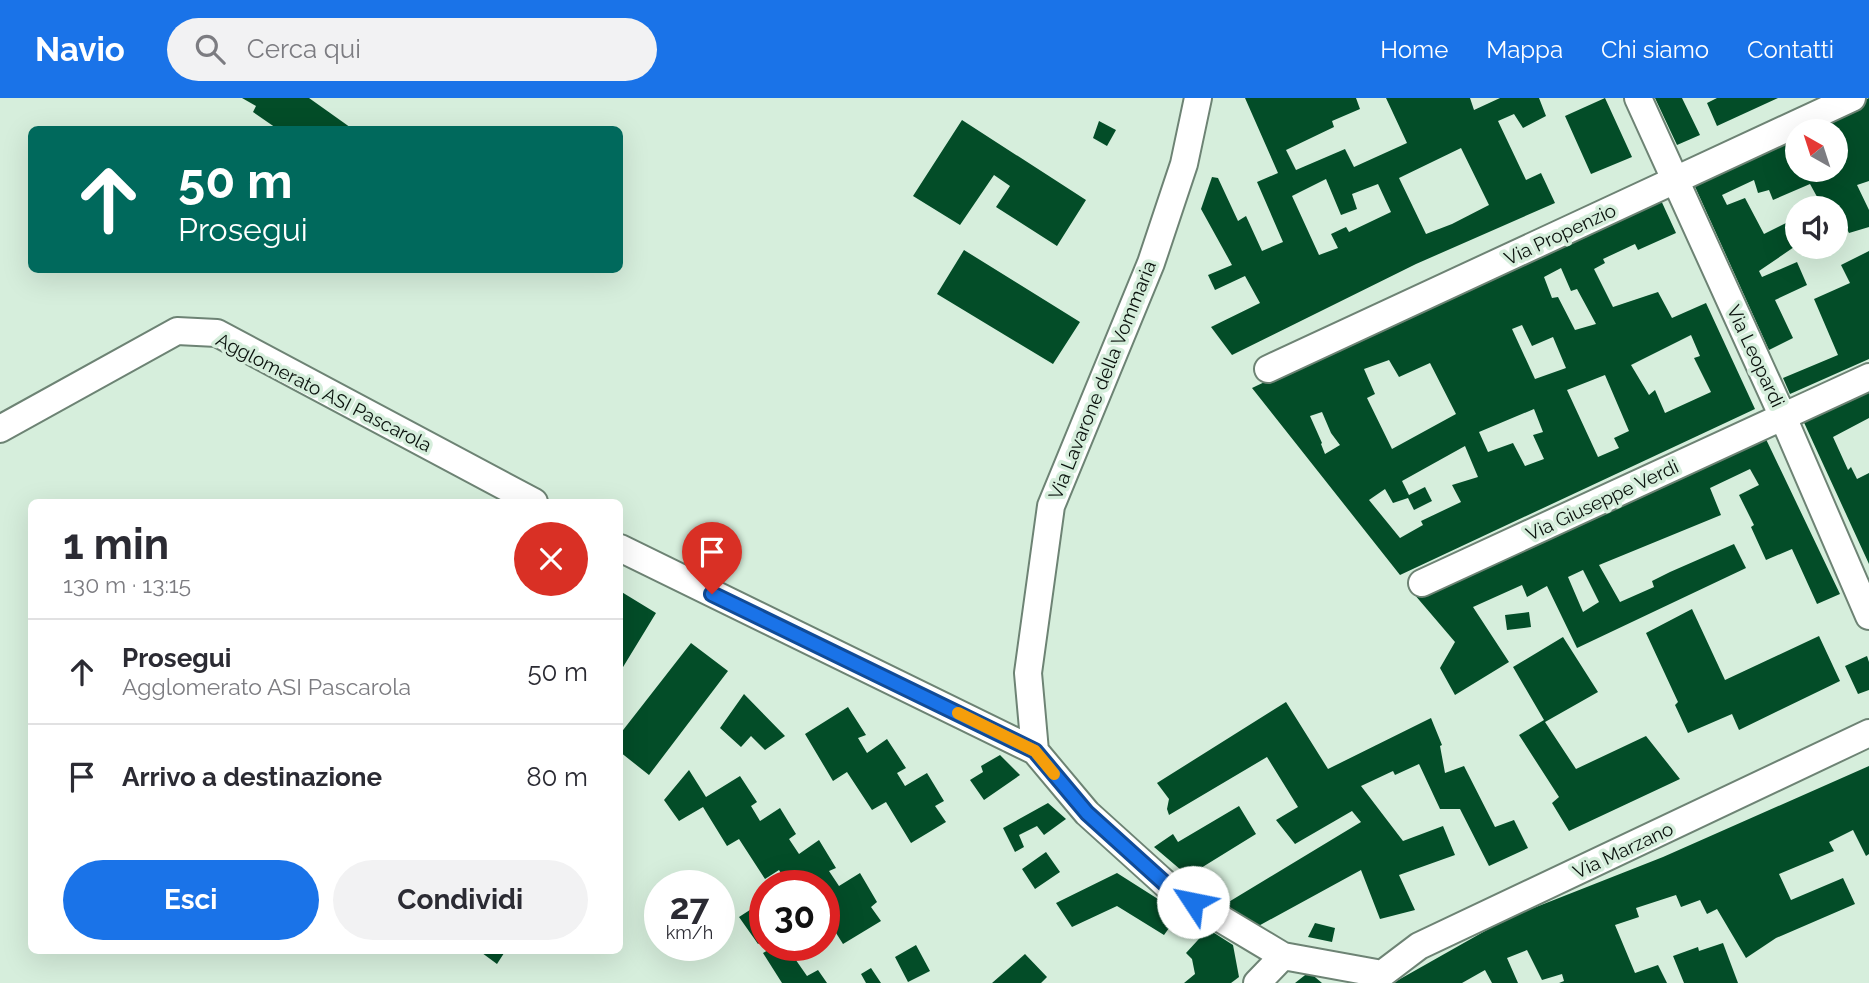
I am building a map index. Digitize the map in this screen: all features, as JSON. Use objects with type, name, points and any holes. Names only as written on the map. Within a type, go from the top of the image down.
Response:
[{"type":"street","name":"Via Lavarone della Vommaria","points":[[1035,751],[1028,673],[1051,506],[1151,263],[1184,164],[1198,98]]},
{"type":"street","name":"Via Leopardi","points":[[1638,98],[1783,417],[1869,616]]},
{"type":"street","name":"Via Propenzio","points":[[1268,369],[1852,98]]},
{"type":"street","name":"Agglomerato ASI Pascarola","points":[[0,429],[177,331],[217,333],[528,499]]},
{"type":"street","name":"Via Giuseppe Verdi","points":[[1422,583],[1869,377]]},
{"type":"street","points":[[623,549],[1035,751],[1087,813],[1171,889],[1283,956],[1383,979]]},
{"type":"street","name":"Via Marzano","points":[[1383,979],[1419,946],[1869,733]]},
{"type":"street","points":[[1257,983],[1283,956]]},
{"type":"building","points":[[242,98],[309,98],[348,126],[273,126],[253,112],[256,106]]},
{"type":"building","points":[[1245,98],[1356,98],[1360,109],[1332,121],[1334,127],[1286,150],[1296,170],[1345,149],[1354,167],[1407,143],[1386,98],[1470,98],[1474,110],[1500,98],[1539,98],[1546,116],[1523,128],[1514,114],[1498,121],[1526,180],[1541,173],[1555,203],[1416,264],[1232,355],[1211,327],[1260,303],[1245,276],[1215,290],[1208,275],[1232,265],[1201,209],[1212,177],[1218,178],[1238,221],[1246,216],[1262,251],[1283,242],[1257,182],[1278,173]],"holes":[[[1461,148],[1489,205],[1426,234],[1399,178]],[[1326,179],[1341,215],[1357,209],[1352,194],[1378,184],[1391,212],[1349,232],[1346,227],[1331,234],[1338,248],[1319,255],[1292,196]]]},
{"type":"building","points":[[1605,98],[1632,157],[1591,174],[1565,116]]},
{"type":"building","points":[[1655,98],[1682,98],[1700,135],[1677,145]]},
{"type":"building","points":[[1717,98],[1778,98],[1717,126],[1707,103]]},
{"type":"building","points":[[1869,98],[1869,181],[1857,185],[1869,210],[1869,227],[1849,233],[1848,196],[1817,196],[1810,184],[1773,200],[1769,190],[1758,193],[1754,180],[1722,195],[1727,205],[1745,198],[1764,234],[1785,224],[1785,253],[1759,271],[1762,277],[1797,262],[1807,285],[1775,300],[1793,338],[1769,350],[1692,180],[1785,137],[1785,182],[1848,182],[1848,119],[1824,119]]},
{"type":"building","points":[[962,120],[1086,200],[1057,246],[996,207],[1010,186],[994,175],[960,225],[913,196]]},
{"type":"building","points":[[1099,121],[1116,130],[1107,146],[1093,138]]},
{"type":"building","points":[[1659,196],[1676,233],[1638,250],[1635,244],[1603,259],[1605,263],[1594,269],[1613,307],[1658,292],[1672,318],[1706,303],[1755,409],[1400,575],[1252,388]],"holes":[[[1561,268],[1571,291],[1577,289],[1596,324],[1575,330],[1558,297],[1552,298],[1544,277]],[[1522,325],[1532,346],[1553,337],[1566,368],[1535,379],[1512,329]],[[1691,335],[1700,356],[1694,358],[1711,392],[1665,413],[1655,390],[1649,395],[1631,365]],[[1389,360],[1399,377],[1430,363],[1456,414],[1392,449],[1367,398],[1375,394],[1364,369]],[[1605,375],[1629,431],[1614,438],[1619,448],[1598,457],[1567,390]],[[1534,409],[1543,432],[1533,435],[1544,459],[1525,466],[1513,443],[1488,452],[1479,432]],[[1322,412],[1331,433],[1340,445],[1325,454],[1310,416]],[[1465,446],[1478,477],[1452,485],[1461,502],[1421,521],[1423,525],[1400,538],[1369,500],[1385,489],[1393,503],[1408,498],[1414,510],[1432,501],[1425,487],[1409,495],[1402,481]]]},
{"type":"building","points":[[964,250],[1080,322],[1053,364],[937,294]]},
{"type":"building","points":[[1869,251],[1869,359],[1790,394],[1783,378],[1838,355],[1814,299],[1850,283],[1841,265]]},
{"type":"building","points":[[1869,385],[1869,418],[1833,437],[1848,470],[1851,467],[1857,479],[1869,473],[1869,564],[1801,416]]},
{"type":"building","points":[[1764,435],[1840,594],[1817,604],[1792,549],[1766,560],[1751,527],[1754,525],[1739,495],[1759,485],[1750,469],[1710,488],[1721,515],[1599,565],[1620,602],[1654,587],[1652,581],[1734,544],[1746,568],[1577,648],[1547,586],[1527,597],[1522,585],[1473,607],[1509,662],[1455,695],[1440,668],[1455,642],[1414,594]],"holes":[[[1583,570],[1599,602],[1583,612],[1568,577]]]},
{"type":"building","points":[[623,593],[656,613],[623,667]]},
{"type":"building","points":[[1692,609],[1725,680],[1819,636],[1840,681],[1739,730],[1732,714],[1688,733],[1675,705],[1678,702],[1646,633]]},
{"type":"building","points":[[1529,612],[1531,627],[1507,630],[1505,615]]},
{"type":"building","points":[[1563,637],[1598,692],[1545,722],[1576,769],[1646,736],[1680,779],[1569,831],[1552,803],[1559,797],[1519,735],[1544,720],[1513,667]]},
{"type":"building","points":[[691,643],[728,671],[649,775],[623,754],[623,730]]},
{"type":"building","points":[[1867,656],[1869,690],[1858,694],[1845,666]]},
{"type":"building","points":[[744,694],[785,736],[765,750],[751,736],[741,747],[720,728]]},
{"type":"building","points":[[1286,702],[1328,769],[1431,718],[1442,745],[1445,773],[1464,766],[1495,827],[1514,820],[1528,848],[1489,866],[1460,809],[1440,809],[1419,764],[1395,775],[1393,771],[1361,786],[1403,841],[1443,826],[1455,855],[1399,875],[1415,910],[1380,919],[1361,870],[1253,929],[1222,906],[1361,822],[1352,811],[1295,844],[1276,820],[1298,807],[1267,757],[1169,815],[1169,799],[1157,783]]},
{"type":"building","points":[[848,707],[866,735],[858,738],[867,753],[887,739],[906,768],[897,773],[905,786],[927,773],[944,801],[935,806],[946,822],[911,843],[886,802],[872,810],[847,772],[833,781],[805,734]]},
{"type":"building","points":[[1000,755],[1020,775],[984,800],[970,780],[983,772],[981,766]]},
{"type":"building","points":[[1869,766],[1869,854],[1866,856],[1853,830],[1829,842],[1834,851],[1779,874],[1791,900],[1843,878],[1855,904],[1776,938],[1746,958],[1717,909],[1707,914],[1700,900],[1681,907],[1676,895],[1636,908],[1639,917],[1615,925],[1635,973],[1658,965],[1667,983],[1559,983],[1564,981],[1562,974],[1542,980],[1527,950],[1507,958],[1518,983],[1492,983],[1485,970],[1462,983],[1393,983],[1508,918],[1663,857]]},
{"type":"building","points":[[689,770],[706,797],[740,776],[757,802],[751,806],[760,821],[780,808],[796,834],[789,839],[799,854],[819,840],[836,868],[759,870],[739,839],[727,846],[703,807],[679,821],[664,800]]},
{"type":"building","points":[[1048,803],[1066,819],[1044,835],[1037,826],[1019,835],[1024,847],[1015,852],[1003,828]]},
{"type":"building","points":[[1239,806],[1256,834],[1188,876],[1154,847],[1173,834],[1178,842]]},
{"type":"building","points":[[1046,852],[1060,872],[1035,889],[1022,869]]},
{"type":"building","points":[[860,873],[877,902],[871,907],[881,921],[843,944],[840,939],[840,885]]},
{"type":"building","points":[[1117,873],[1180,913],[1164,935],[1117,906],[1072,927],[1056,903]]},
{"type":"building","points":[[749,911],[749,931],[739,917]]},
{"type":"building","points":[[1315,923],[1335,928],[1332,942],[1308,937]]},
{"type":"building","points":[[1208,929],[1233,945],[1239,977],[1231,983],[1184,983],[1195,974],[1192,959],[1186,953]]},
{"type":"building","points":[[1723,943],[1738,983],[1684,983],[1673,956],[1698,947],[1699,951]]},
{"type":"building","points":[[916,945],[930,971],[908,982],[895,957]]},
{"type":"building","points":[[483,954],[503,954],[497,964]]},
{"type":"building","points":[[1025,954],[1047,977],[1041,983],[992,983]]},
{"type":"building","points":[[768,961],[797,961],[807,976],[818,970],[827,983],[782,983]]},
{"type":"building","points":[[871,968],[881,983],[866,983],[861,974]]},
{"type":"building","points":[[1309,972],[1322,983],[1295,983]]},
{"type":"slow traffic","points":[[958,713],[1035,751],[1054,774]]},
{"type":"route","points":[[712,594],[1035,751],[1087,813],[1171,889],[1193,902]]}]
